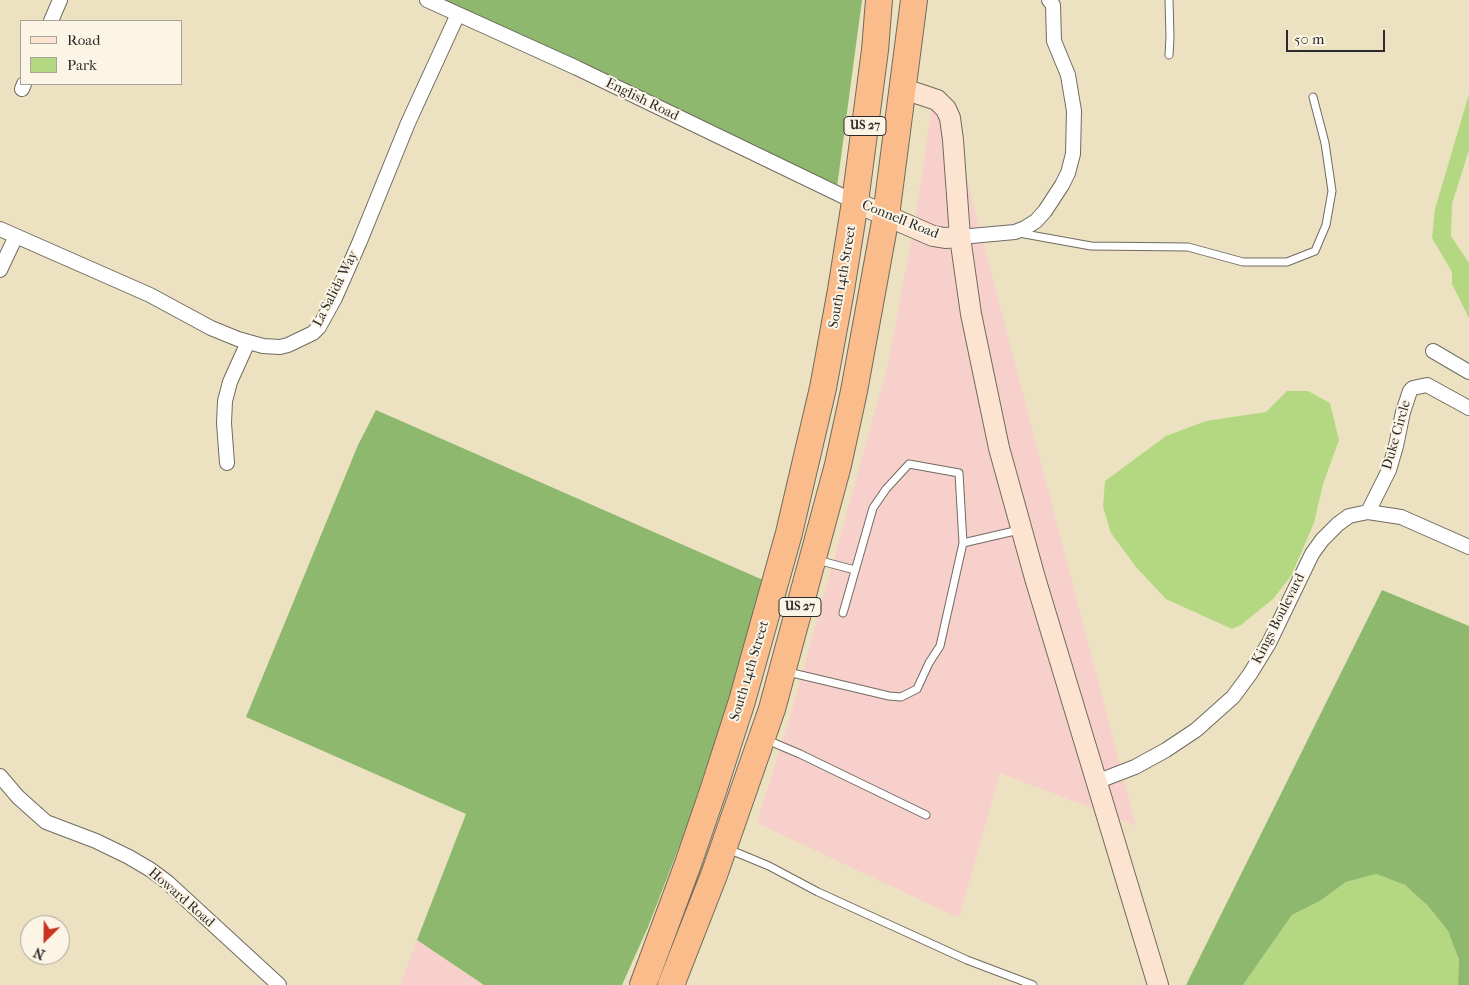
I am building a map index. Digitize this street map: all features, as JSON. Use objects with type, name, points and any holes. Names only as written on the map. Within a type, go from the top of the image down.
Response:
[{"type":"highway","name":"US 27","points":[[856,202],[875,50],[879,0]]},
{"type":"highway","name":"US 27","points":[[671,985],[724,847],[762,738],[783,671],[838,465],[854,391],[886,216],[904,89],[914,0]]},
{"type":"highway","name":"South 14th Street","points":[[643,985],[685,874],[710,800],[747,685],[789,533],[823,388],[842,290],[856,202]]},
{"type":"highway","points":[[710,800],[712,827],[716,840],[724,847]]},
{"type":"street","points":[[51,20],[60,0]]},
{"type":"street","name":"English Road","points":[[427,0],[577,68],[856,202]]},
{"type":"street","name":"Connell Road","points":[[856,202],[933,236],[944,238],[1015,232],[1036,221],[1062,185],[1073,154],[1072,90],[1068,74],[1054,41],[1052,5],[1049,0]]},
{"type":"street","name":"La Salida Way","points":[[0,229],[150,295],[211,328],[263,346],[280,347],[288,345],[313,333],[319,327],[334,298],[360,241],[408,123],[458,14]]},
{"type":"street","points":[[904,89],[937,100],[946,109],[950,118],[960,237],[971,314],[999,448],[1096,782],[1158,985]]},
{"type":"street","points":[[0,270],[16,236]]},
{"type":"street","points":[[227,463],[224,423],[225,401],[230,382],[248,342]]},
{"type":"street","points":[[1433,351],[1469,372]]},
{"type":"street","name":"Duke Circle","points":[[1368,512],[1389,470],[1410,391],[1413,388],[1427,385],[1469,408]]},
{"type":"street","name":"Kings Boulevard","points":[[1096,782],[1134,767],[1166,750],[1196,730],[1218,712],[1250,674],[1269,643],[1312,554],[1322,540],[1338,524],[1350,516],[1368,512],[1401,518],[1469,547]]},
{"type":"street","name":"Howard Road","points":[[0,776],[18,797],[46,822],[96,841],[129,857],[159,876],[279,985]]},
{"type":"lane","points":[[1168,0],[1169,55]]},
{"type":"lane","points":[[1015,232],[1091,246],[1188,248],[1243,262],[1287,262],[1315,251],[1326,225],[1332,191],[1325,142],[1313,98]]},
{"type":"lane","points":[[783,671],[889,696],[901,697],[917,689],[929,663],[940,646],[963,543],[959,473],[909,464],[886,490],[873,508],[843,613]]},
{"type":"lane","points":[[963,543],[1022,529]]},
{"type":"lane","points":[[813,559],[855,570]]},
{"type":"lane","points":[[762,738],[800,754],[926,815]]},
{"type":"lane","points":[[724,847],[769,866],[818,892],[967,960],[1033,985]]},
{"type":"shaded area","points":[[932,106],[944,121],[953,230],[946,231],[915,221]]},
{"type":"shaded area","points":[[961,157],[1136,826],[1114,817],[1006,446],[978,312]]},
{"type":"shaded area","points":[[912,236],[954,245],[1097,810],[1000,773],[959,918],[757,823],[792,710],[888,364]]},
{"type":"shaded area","points":[[417,940],[484,985],[400,985]]},
{"type":"green space","points":[[426,0],[862,0],[837,187]]},
{"type":"green space","points":[[1469,94],[1469,150],[1452,204],[1451,236],[1469,263],[1469,318],[1452,284],[1452,272],[1432,238],[1435,209]]},
{"type":"green space","points":[[1287,391],[1308,391],[1330,403],[1339,440],[1323,484],[1314,523],[1291,576],[1273,599],[1241,625],[1232,629],[1166,599],[1136,567],[1111,533],[1103,507],[1105,481],[1166,436],[1206,421],[1266,412]]},
{"type":"green space","points":[[376,410],[763,580],[738,673],[684,834],[648,927],[622,985],[484,985],[417,940],[466,814],[246,717],[358,445]]},
{"type":"green space","points":[[1382,590],[1469,626],[1469,985],[1458,985],[1459,960],[1448,931],[1428,906],[1405,885],[1376,874],[1346,882],[1320,901],[1292,915],[1243,985],[1186,985]]},
{"type":"green space","points":[[1376,874],[1405,885],[1428,906],[1448,931],[1459,960],[1458,985],[1243,985],[1292,915],[1320,901],[1346,882]]}]
